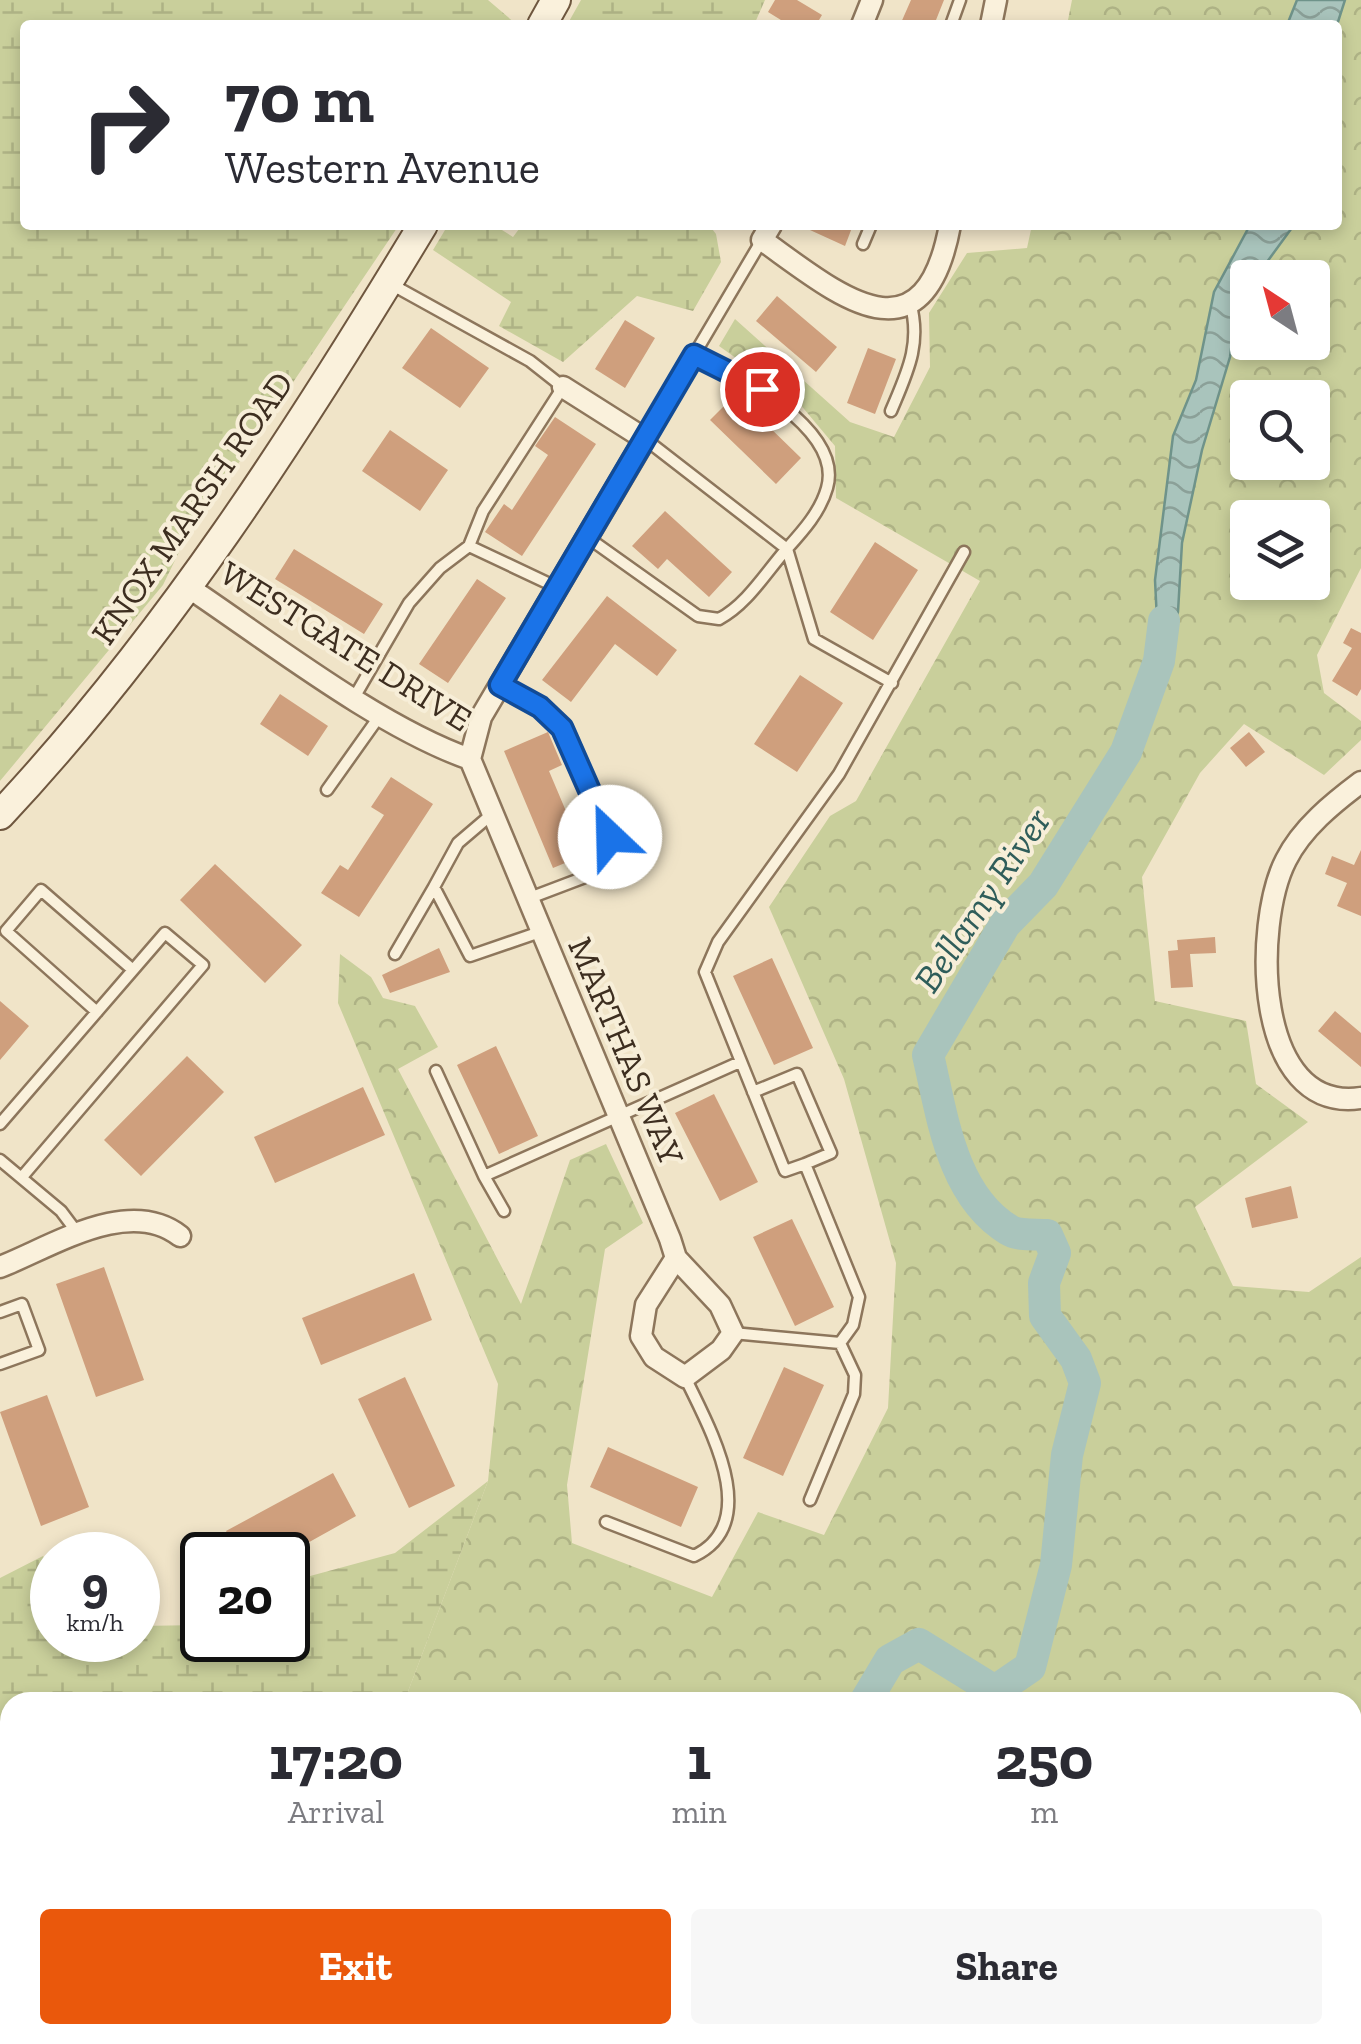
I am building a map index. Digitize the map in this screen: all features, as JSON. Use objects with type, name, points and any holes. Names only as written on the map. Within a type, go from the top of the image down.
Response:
[{"type":"main road","name":"KNOX MARSH ROAD","points":[[0,815],[86,721],[188,586],[421,230]]},
{"type":"street","points":[[766,233],[854,304],[875,309],[910,301],[937,272],[949,230]]},
{"type":"street","points":[[470,759],[481,717],[645,439],[563,388]]},
{"type":"street","name":"WESTGATE DRIVE","points":[[188,586],[382,714],[444,750],[470,759]]},
{"type":"street","name":"MARTHAS WAY","points":[[470,759],[676,1258],[720,1305],[734,1333]]},
{"type":"street","points":[[1361,782],[1311,826],[1286,860],[1271,906],[1269,947],[1269,990],[1280,1053],[1306,1085],[1344,1100],[1361,1098]]},
{"type":"street","points":[[0,1266],[142,1218],[166,1225],[180,1236]]},
{"type":"street","points":[[676,1258],[646,1304],[641,1336],[654,1357],[685,1377],[721,1350],[734,1333]]},
{"type":"lane","points":[[863,244],[869,230]]},
{"type":"lane","points":[[766,233],[645,439],[787,549],[808,630],[814,639],[892,684]]},
{"type":"lane","points":[[355,696],[409,603],[440,568],[469,546],[483,511],[563,388],[530,361],[388,283]]},
{"type":"lane","points":[[891,410],[914,356],[916,325],[910,301]]},
{"type":"lane","points":[[586,536],[709,619],[720,619],[739,605],[808,524],[827,488],[830,467],[822,447],[762,389],[694,355]]},
{"type":"lane","points":[[469,546],[556,586]]},
{"type":"lane","points":[[753,1092],[797,1074],[830,1153],[786,1171],[707,986],[709,958],[839,774],[964,552]]},
{"type":"lane","points":[[500,685],[540,707],[562,728],[613,849],[604,868],[528,899]]},
{"type":"lane","points":[[327,790],[382,714]]},
{"type":"lane","points":[[395,954],[458,844],[493,813]]},
{"type":"lane","points":[[434,887],[470,956],[540,932]]},
{"type":"lane","points":[[97,1012],[6,931],[41,890],[133,970]]},
{"type":"lane","points":[[0,1124],[165,933],[203,965],[22,1177]]},
{"type":"lane","points":[[484,1176],[740,1062]]},
{"type":"lane","points":[[436,1071],[504,1211]]},
{"type":"lane","points":[[0,1160],[61,1212],[80,1236]]},
{"type":"lane","points":[[805,1164],[859,1297],[853,1325],[840,1343]]},
{"type":"lane","points":[[0,1312],[22,1304],[39,1350],[0,1364]]},
{"type":"lane","points":[[734,1333],[840,1343]]},
{"type":"lane","points":[[810,1500],[854,1394],[855,1375],[840,1343]]},
{"type":"lane","points":[[606,1522],[694,1556],[713,1542],[723,1524],[727,1493],[720,1457],[685,1377]]},
{"type":"green space","points":[[0,0],[488,0],[511,20],[20,20],[20,230],[396,230],[180,550],[163,585],[0,781]]},
{"type":"green space","points":[[581,0],[765,0],[756,20],[570,20]]},
{"type":"green space","points":[[1072,0],[1361,0],[1361,568],[1317,655],[1324,693],[1361,721],[1361,740],[1324,775],[1244,724],[1200,773],[1142,877],[1155,1001],[1246,1021],[1256,1084],[1308,1122],[1195,1207],[1233,1286],[1309,1292],[1361,1257],[1361,1692],[408,1692],[488,1481],[498,1384],[338,1003],[340,954],[371,977],[383,998],[415,1006],[438,1047],[398,1069],[521,1304],[570,1160],[606,1144],[643,1223],[605,1249],[567,1485],[572,1543],[712,1597],[758,1512],[824,1535],[888,1408],[896,1263],[844,1079],[769,907],[830,816],[856,801],[980,581],[836,498],[835,446],[799,403],[719,346],[735,319],[850,422],[894,437],[930,367],[929,313],[967,253],[1027,248],[1031,230],[1342,230],[1342,20],[1068,20]]},
{"type":"green space","points":[[445,230],[502,230],[513,237],[518,230],[713,230],[721,262],[693,311],[637,296],[563,362],[499,326],[511,302],[433,250]]},
{"type":"green space","points":[[488,1481],[408,1692],[0,1692],[0,1578],[30,1563],[30,1662],[160,1662],[160,1626],[180,1625],[180,1662],[310,1662],[310,1576],[395,1553]]},
{"type":"water","points":[[1297,0],[1345,0],[1339,20],[1289,20]]},
{"type":"water","points":[[1247,230],[1290,230],[1268,260],[1231,260]]},
{"type":"water","points":[[1230,262],[1230,357],[1202,450],[1182,543],[1178,612],[1159,661],[1155,580],[1173,436],[1196,380],[1214,292]]},
{"type":"building","points":[[775,0],[797,0],[822,15],[819,20],[781,20],[768,12]]},
{"type":"building","points":[[911,0],[944,0],[936,20],[902,20]]},
{"type":"building","points":[[810,230],[851,230],[845,246]]},
{"type":"building","points":[[777,296],[837,347],[816,372],[756,321]]},
{"type":"building","points":[[625,320],[655,338],[625,388],[595,369]]},
{"type":"building","points":[[431,328],[489,368],[460,408],[402,368]]},
{"type":"building","points":[[868,348],[896,359],[875,414],[847,403]]},
{"type":"building","points":[[741,389],[766,411],[760,418],[801,458],[776,484],[710,420]]},
{"type":"building","points":[[555,417],[596,444],[522,556],[485,532],[504,504],[512,510],[548,455],[535,446]]},
{"type":"building","points":[[390,430],[448,470],[420,511],[362,471]]},
{"type":"building","points":[[665,511],[732,572],[709,597],[667,559],[658,569],[632,546]]},
{"type":"building","points":[[875,542],[918,570],[873,640],[830,612]]},
{"type":"building","points":[[294,549],[383,604],[364,634],[275,579]]},
{"type":"building","points":[[477,579],[506,598],[448,683],[419,664]]},
{"type":"building","points":[[607,596],[677,650],[657,676],[615,644],[571,702],[542,680]]},
{"type":"building","points":[[1351,628],[1361,633],[1361,689],[1357,696],[1332,681],[1352,648],[1343,643]]},
{"type":"building","points":[[800,675],[843,703],[797,772],[754,744]]},
{"type":"building","points":[[280,694],[328,726],[308,756],[260,724]]},
{"type":"building","points":[[548,732],[562,765],[549,771],[571,823],[581,819],[594,851],[553,868],[504,751]]},
{"type":"building","points":[[1249,732],[1265,752],[1246,767],[1230,748]]},
{"type":"building","points":[[391,777],[433,804],[359,917],[321,893],[340,865],[348,870],[384,815],[371,807]]},
{"type":"building","points":[[1361,850],[1361,916],[1337,906],[1347,883],[1325,874],[1332,856],[1354,865]]},
{"type":"building","points":[[215,864],[302,945],[265,983],[180,900]]},
{"type":"building","points":[[1215,937],[1216,953],[1190,954],[1193,987],[1171,988],[1168,951],[1178,950],[1177,940]]},
{"type":"building","points":[[439,948],[450,972],[390,993],[382,975]]},
{"type":"building","points":[[772,958],[813,1048],[774,1065],[733,976]]},
{"type":"building","points":[[0,1001],[29,1026],[0,1060]]},
{"type":"building","points":[[1335,1011],[1361,1033],[1361,1067],[1318,1031]]},
{"type":"building","points":[[496,1046],[538,1136],[499,1154],[457,1065]]},
{"type":"building","points":[[187,1056],[224,1092],[141,1176],[104,1140]]},
{"type":"building","points":[[363,1087],[385,1135],[275,1183],[254,1137]]},
{"type":"building","points":[[714,1094],[758,1182],[720,1201],[675,1113]]},
{"type":"building","points":[[1291,1186],[1298,1218],[1252,1228],[1245,1198]]},
{"type":"building","points":[[792,1219],[834,1307],[795,1326],[753,1237]]},
{"type":"building","points":[[104,1267],[144,1380],[96,1397],[56,1284]]},
{"type":"building","points":[[414,1273],[432,1320],[321,1365],[302,1318]]},
{"type":"building","points":[[784,1367],[824,1385],[783,1476],[743,1458]]},
{"type":"building","points":[[405,1377],[455,1486],[409,1508],[358,1399]]},
{"type":"building","points":[[47,1395],[89,1507],[41,1526],[0,1412]]},
{"type":"building","points":[[608,1447],[698,1487],[681,1527],[590,1487]]},
{"type":"building","points":[[333,1473],[356,1516],[310,1542],[310,1532],[226,1531]]},
{"type":"waterway","name":"Bellamy River","points":[[871,1692],[890,1660],[919,1644],[995,1691],[1030,1667],[1056,1565],[1067,1455],[1085,1383],[1076,1359],[1045,1316],[1044,1283],[1055,1253],[1047,1235],[1009,1230],[989,1215],[974,1196],[952,1152],[928,1055],[1005,924],[1043,885],[1126,752],[1159,661],[1164,621]]},
{"type":"route","points":[[610,837],[562,728],[540,707],[500,685],[694,355],[745,377],[762,389]]}]
